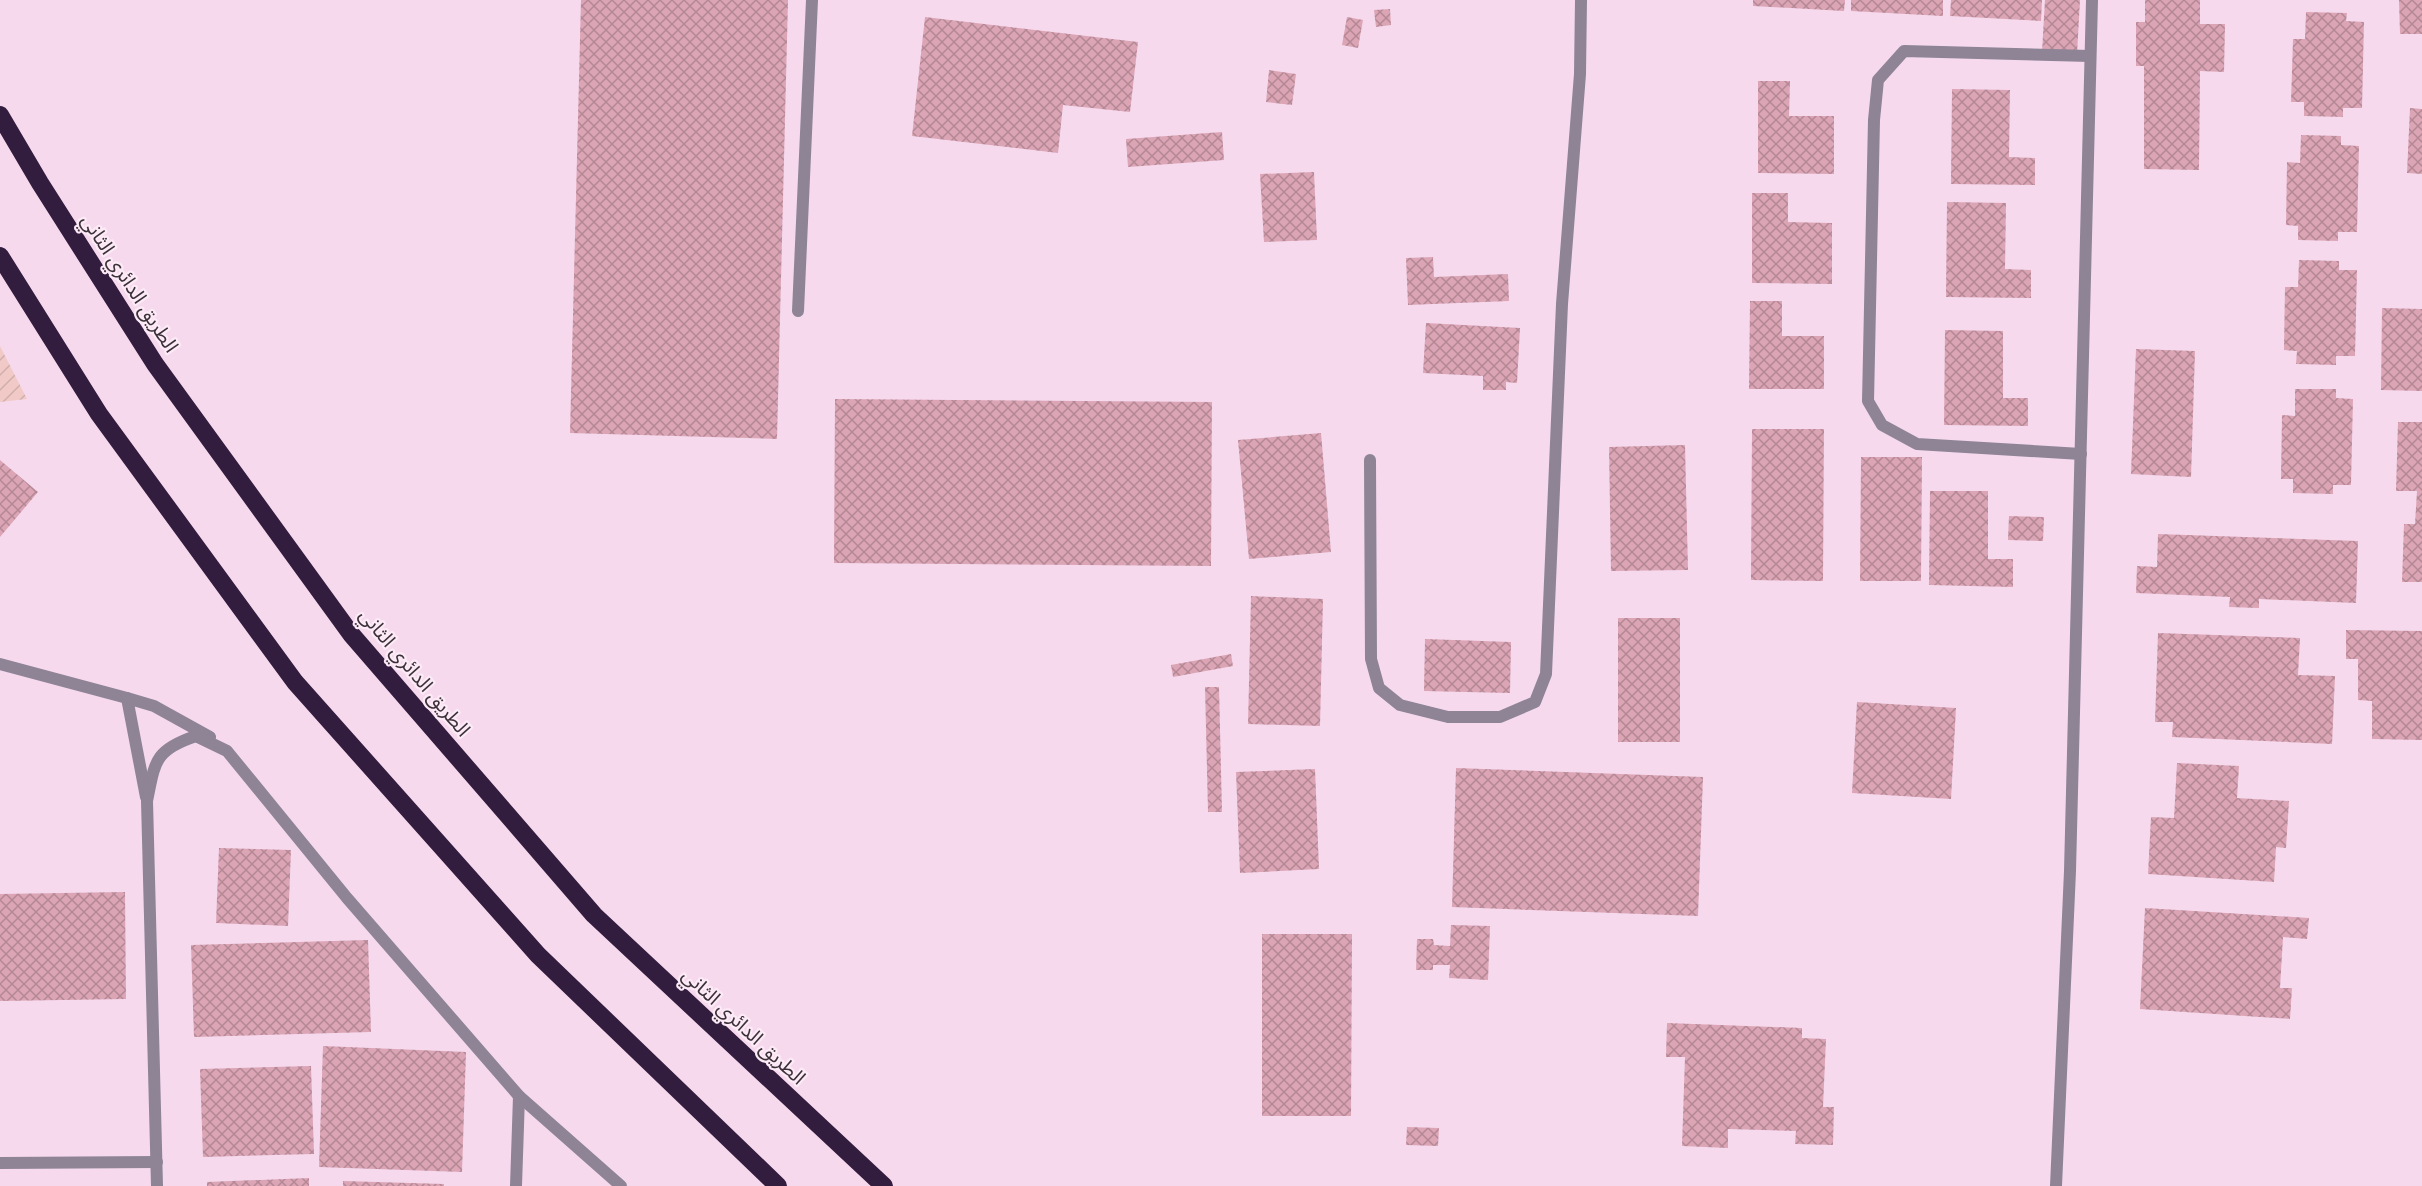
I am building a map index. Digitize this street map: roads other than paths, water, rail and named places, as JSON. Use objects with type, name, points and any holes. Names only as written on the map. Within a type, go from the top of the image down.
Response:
[{"type":"highway","name":"الطريق الدائري الثاني","points":[[0,115],[40,183],[155,364],[351,634],[594,915],[884,1186]]},
{"type":"highway","points":[[0,256],[99,414],[295,682],[538,955],[778,1186]]},
{"type":"street","points":[[798,311],[812,0]]},
{"type":"street","points":[[1370,460],[1371,659],[1379,688],[1400,705],[1448,717],[1500,717],[1535,702],[1546,674],[1562,304],[1580,75],[1581,0]]},
{"type":"street","points":[[2056,1186],[2070,871],[2092,0]]},
{"type":"street","points":[[2081,454],[1917,444],[1882,424],[1868,401],[1874,120],[1878,80],[1904,51],[2090,56]]},
{"type":"street","points":[[0,664],[154,706],[203,731],[227,750],[347,898],[519,1096],[621,1186]]},
{"type":"street","points":[[127,698],[147,801],[157,1186]]},
{"type":"street","points":[[147,801],[155,763],[166,750],[196,736],[227,750]]},
{"type":"street","points":[[516,1186],[519,1096]]},
{"type":"street","points":[[0,1163],[157,1162]]}]
